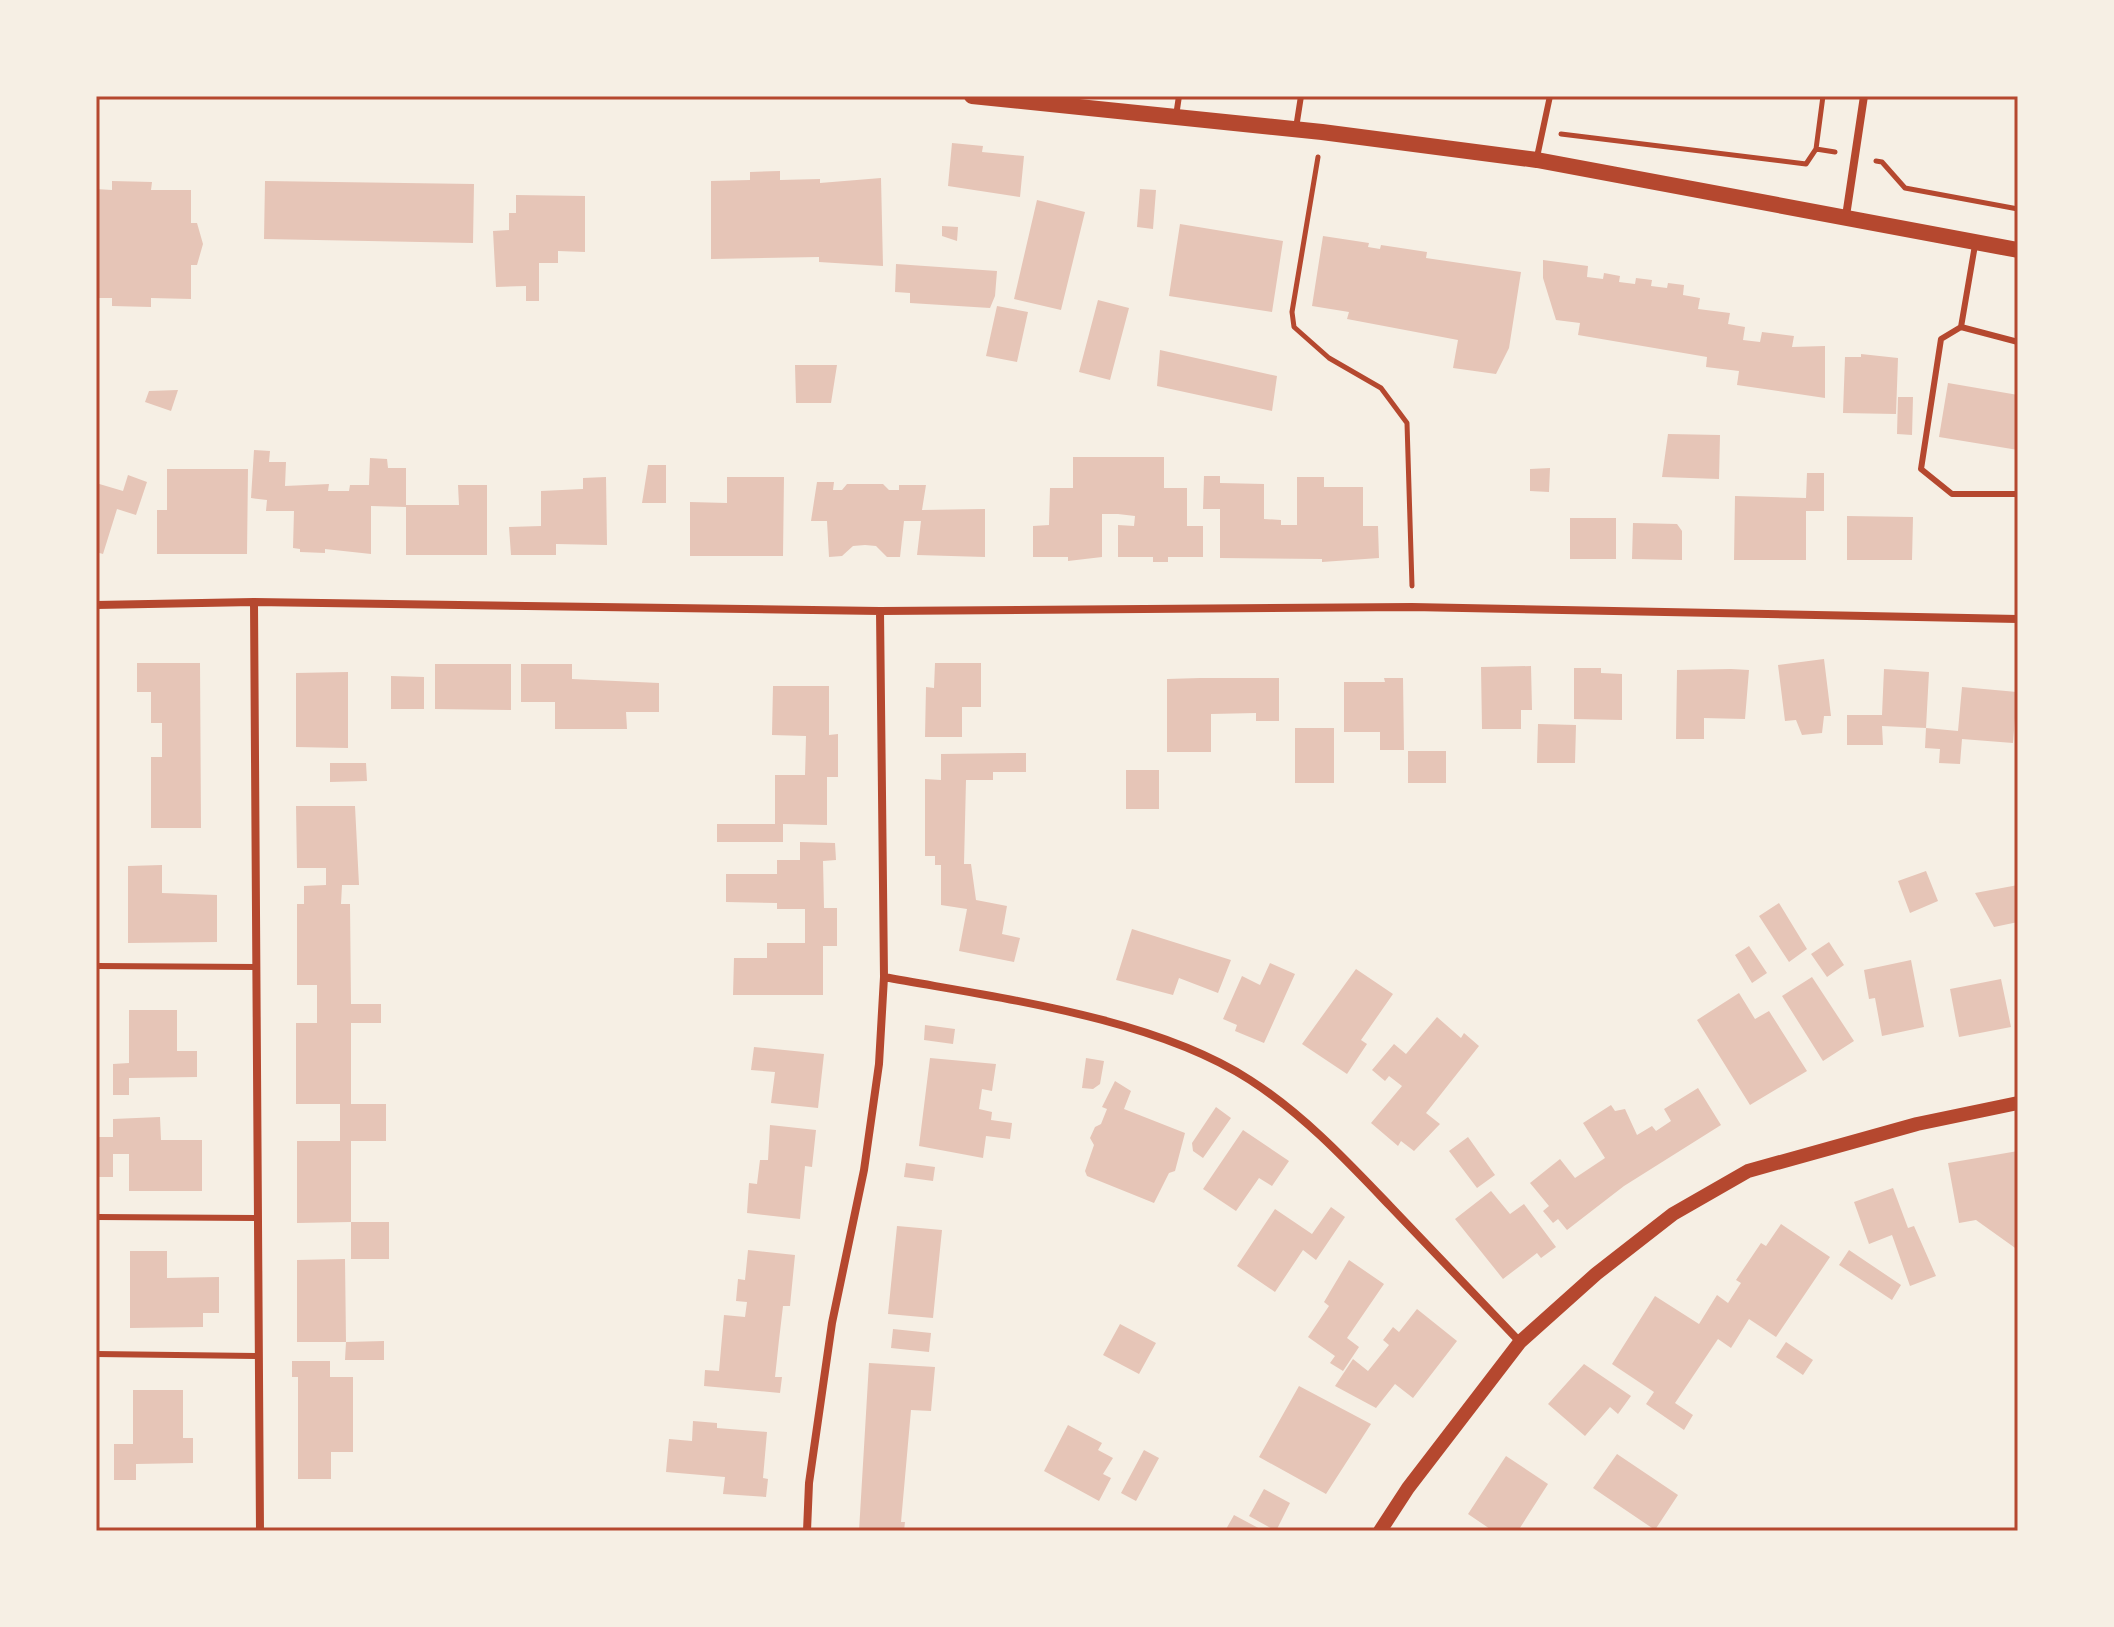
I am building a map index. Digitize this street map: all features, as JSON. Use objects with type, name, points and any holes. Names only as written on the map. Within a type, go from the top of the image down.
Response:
[{"type":"main road","points":[[974,96],[1079,101],[1176,117],[1537,160],[2018,250]]},
{"type":"street","points":[[1846,216],[1864,96]]},
{"type":"street","points":[[96,605],[254,602],[880,611],[1412,607],[2018,619]]},
{"type":"street","points":[[254,602],[260,1531]]},
{"type":"street","points":[[807,1531],[809,1483],[832,1323],[866,1155],[879,1064],[884,977],[880,611]]},
{"type":"street","points":[[884,977],[1071,1011],[1182,1047],[1248,1079],[1299,1115],[1335,1149],[1520,1342]]},
{"type":"street","points":[[1380,1531],[1408,1488],[1520,1342],[1596,1274],[1673,1214],[1748,1171],[1917,1124],[2018,1103]]},
{"type":"lane","points":[[1176,117],[1179,96]]},
{"type":"lane","points":[[1296,130],[1301,96]]},
{"type":"lane","points":[[1537,160],[1550,96]]},
{"type":"lane","points":[[1961,327],[1975,241]]},
{"type":"lane","points":[[2018,342],[1961,327],[1941,339],[1921,469],[1952,494],[2018,494]]},
{"type":"lane","points":[[96,966],[256,967]]},
{"type":"lane","points":[[96,1217],[258,1218]]},
{"type":"lane","points":[[96,1354],[259,1356]]},
{"type":"path","points":[[1823,96],[1816,149],[1882,162],[1905,188],[2018,209]]},
{"type":"path","points":[[1322,132],[1292,312],[1294,327],[1329,358],[1381,388],[1407,423],[1412,607]]},
{"type":"building","points":[[952,143],[983,146],[982,152],[1024,156],[1020,197],[948,186]]},
{"type":"building","points":[[780,171],[780,180],[820,179],[820,183],[881,178],[883,266],[819,262],[819,257],[711,259],[711,181],[750,180],[750,172]]},
{"type":"building","points":[[112,181],[152,182],[151,190],[191,190],[191,223],[197,223],[203,244],[197,265],[191,265],[191,299],[151,298],[151,307],[112,306],[112,298],[96,298],[96,189],[112,190]]},
{"type":"building","points":[[265,181],[474,184],[473,243],[264,239]]},
{"type":"building","points":[[1140,189],[1156,190],[1153,229],[1137,227]]},
{"type":"building","points":[[516,195],[585,196],[585,252],[558,251],[558,263],[539,263],[539,301],[526,301],[526,286],[496,287],[493,231],[509,230],[509,213],[516,213]]},
{"type":"building","points":[[1037,200],[1085,212],[1061,310],[1014,299]]},
{"type":"building","points":[[1180,224],[1283,241],[1272,312],[1169,296]]},
{"type":"building","points":[[942,226],[958,227],[957,241],[942,236]]},
{"type":"building","points":[[1323,236],[1369,243],[1368,247],[1380,249],[1381,245],[1427,252],[1426,258],[1521,272],[1509,348],[1496,374],[1453,368],[1458,340],[1347,319],[1349,312],[1312,306]]},
{"type":"building","points":[[1543,260],[1588,266],[1587,277],[1603,279],[1604,273],[1620,276],[1619,282],[1635,284],[1636,278],[1652,280],[1651,286],[1667,288],[1668,283],[1684,285],[1683,295],[1700,298],[1698,309],[1730,313],[1728,324],[1745,327],[1743,340],[1760,342],[1762,332],[1794,336],[1792,347],[1825,346],[1825,398],[1737,385],[1739,371],[1706,367],[1707,357],[1578,335],[1580,323],[1556,320],[1543,278]]},
{"type":"building","points":[[896,264],[997,271],[995,296],[990,308],[910,303],[910,293],[895,292]]},
{"type":"building","points":[[1098,300],[1129,308],[1110,380],[1079,372]]},
{"type":"building","points":[[997,306],[1028,312],[1017,362],[986,356]]},
{"type":"building","points":[[1160,350],[1277,376],[1272,411],[1157,386]]},
{"type":"building","points":[[1861,354],[1898,358],[1896,414],[1843,413],[1845,357],[1861,357]]},
{"type":"building","points":[[795,365],[837,365],[831,403],[796,403]]},
{"type":"building","points":[[1948,383],[2018,395],[2018,450],[1939,437]]},
{"type":"building","points":[[178,390],[171,411],[145,402],[149,391]]},
{"type":"building","points":[[1898,397],[1913,397],[1912,435],[1897,434]]},
{"type":"building","points":[[1668,434],[1720,435],[1719,479],[1662,477]]},
{"type":"building","points":[[254,450],[270,451],[269,462],[286,462],[285,486],[329,484],[328,491],[349,491],[350,485],[369,485],[370,458],[387,459],[388,468],[406,468],[406,507],[371,506],[371,554],[325,549],[325,553],[300,552],[300,549],[293,548],[294,511],[266,511],[267,500],[251,498]]},
{"type":"building","points":[[1073,457],[1164,457],[1164,488],[1187,488],[1187,526],[1203,526],[1203,557],[1168,557],[1168,562],[1153,562],[1153,557],[1118,557],[1118,525],[1134,526],[1135,516],[1102,514],[1102,557],[1068,561],[1068,557],[1033,557],[1033,526],[1049,525],[1050,488],[1073,488]]},
{"type":"building","points":[[648,465],[666,465],[666,503],[642,503]]},
{"type":"building","points":[[1550,468],[1549,492],[1530,491],[1530,469]]},
{"type":"building","points":[[167,469],[248,469],[247,554],[157,554],[157,510],[167,510]]},
{"type":"building","points":[[1807,473],[1824,473],[1824,511],[1806,511],[1806,560],[1734,560],[1735,496],[1806,498]]},
{"type":"building","points":[[128,475],[147,482],[136,515],[117,509],[103,554],[96,552],[96,483],[123,491]]},
{"type":"building","points":[[1204,476],[1220,476],[1220,483],[1264,484],[1264,519],[1281,520],[1281,525],[1297,525],[1297,477],[1324,477],[1324,487],[1363,487],[1363,526],[1378,526],[1379,558],[1322,562],[1322,559],[1220,558],[1220,509],[1203,509]]},
{"type":"building","points":[[606,477],[607,545],[556,544],[556,555],[511,555],[509,527],[541,526],[541,491],[583,489],[583,478]]},
{"type":"building","points":[[727,477],[784,477],[783,556],[690,556],[690,502],[727,503]]},
{"type":"building","points":[[817,482],[834,482],[833,490],[842,490],[847,484],[883,484],[889,490],[899,490],[899,485],[926,485],[922,510],[985,509],[985,557],[917,555],[921,521],[904,521],[900,557],[887,557],[876,546],[865,545],[853,546],[842,556],[829,557],[827,521],[811,521]]},
{"type":"building","points":[[458,485],[487,485],[487,555],[406,555],[406,505],[459,505]]},
{"type":"building","points":[[1847,516],[1913,517],[1912,560],[1847,560]]},
{"type":"building","points":[[1570,518],[1616,518],[1616,559],[1570,559]]},
{"type":"building","points":[[1633,523],[1677,524],[1682,531],[1682,560],[1632,559]]},
{"type":"building","points":[[1824,659],[1831,716],[1824,716],[1822,733],[1802,735],[1796,720],[1785,721],[1778,665]]},
{"type":"building","points":[[137,663],[200,663],[201,828],[151,828],[151,757],[162,757],[162,723],[151,723],[151,692],[137,692]]},
{"type":"building","points":[[935,663],[981,663],[981,707],[962,707],[962,737],[925,737],[926,687],[934,688]]},
{"type":"building","points":[[435,664],[511,664],[511,710],[435,709]]},
{"type":"building","points":[[521,664],[572,664],[572,679],[659,683],[659,712],[626,712],[627,729],[555,729],[555,702],[521,702]]},
{"type":"building","points":[[1531,666],[1532,710],[1521,710],[1521,729],[1482,729],[1481,667]]},
{"type":"building","points":[[1574,668],[1601,668],[1601,673],[1622,674],[1622,720],[1574,719]]},
{"type":"building","points":[[1884,669],[1929,672],[1926,728],[1882,726],[1883,745],[1847,745],[1847,715],[1882,715]]},
{"type":"building","points":[[1677,670],[1749,670],[1745,719],[1704,718],[1704,739],[1676,739]]},
{"type":"building","points":[[348,672],[348,748],[296,747],[296,673]]},
{"type":"building","points":[[391,676],[424,677],[424,709],[391,709]]},
{"type":"building","points":[[1279,678],[1279,721],[1256,721],[1256,713],[1211,714],[1211,752],[1167,752],[1167,679]]},
{"type":"building","points":[[1384,678],[1403,678],[1404,750],[1380,750],[1380,732],[1344,732],[1344,682],[1385,682]]},
{"type":"building","points":[[773,686],[829,686],[829,735],[838,734],[838,777],[827,777],[827,825],[783,824],[783,842],[717,842],[717,824],[775,824],[775,775],[805,775],[806,736],[772,735]]},
{"type":"building","points":[[1962,687],[2017,692],[2013,743],[1962,739],[1960,764],[1939,763],[1940,749],[1925,748],[1926,728],[1958,731]]},
{"type":"building","points":[[1538,724],[1576,725],[1575,763],[1537,763]]},
{"type":"building","points":[[1295,728],[1334,728],[1334,783],[1295,783]]},
{"type":"building","points":[[1408,751],[1446,751],[1446,783],[1408,783]]},
{"type":"building","points":[[1026,753],[1026,772],[993,772],[993,780],[966,780],[964,864],[971,864],[976,900],[1007,906],[1002,934],[1020,938],[1014,962],[959,951],[967,909],[941,905],[941,865],[935,865],[935,856],[925,856],[925,779],[941,780],[941,754]]},
{"type":"building","points":[[330,763],[366,763],[367,781],[330,782]]},
{"type":"building","points":[[1126,770],[1159,770],[1159,809],[1126,809]]},
{"type":"building","points":[[296,806],[355,806],[359,885],[342,885],[341,904],[350,904],[351,1004],[381,1004],[381,1023],[351,1023],[351,1104],[386,1104],[386,1141],[351,1141],[351,1222],[297,1223],[297,1141],[340,1141],[340,1104],[296,1104],[296,1023],[317,1023],[317,985],[297,985],[297,904],[304,904],[304,886],[326,885],[326,868],[297,868]]},
{"type":"building","points":[[800,842],[835,843],[836,860],[823,861],[824,908],[837,908],[837,946],[823,946],[823,995],[733,995],[734,958],[767,958],[767,943],[805,943],[805,909],[777,909],[777,903],[726,902],[726,874],[777,874],[777,860],[800,860]]},
{"type":"building","points":[[162,865],[162,893],[217,895],[217,942],[128,943],[128,866]]},
{"type":"building","points":[[1926,871],[1938,901],[1910,913],[1898,881]]},
{"type":"building","points":[[2018,885],[2018,922],[1994,927],[1975,893]]},
{"type":"building","points":[[1779,903],[1807,949],[1789,962],[1759,916]]},
{"type":"building","points":[[1132,929],[1231,960],[1218,993],[1179,978],[1173,995],[1116,980]]},
{"type":"building","points":[[1829,942],[1844,965],[1827,977],[1811,954]]},
{"type":"building","points":[[1749,946],[1767,973],[1752,983],[1735,955]]},
{"type":"building","points":[[1911,960],[1924,1027],[1882,1036],[1875,998],[1869,999],[1864,970]]},
{"type":"building","points":[[1270,963],[1295,974],[1264,1043],[1235,1031],[1237,1025],[1223,1019],[1242,976],[1260,985]]},
{"type":"building","points":[[1356,969],[1393,994],[1361,1040],[1367,1044],[1347,1074],[1302,1044]]},
{"type":"building","points":[[1812,977],[1854,1041],[1823,1061],[1782,996]]},
{"type":"building","points":[[2001,979],[2011,1027],[1959,1037],[1950,989]]},
{"type":"building","points":[[1739,993],[1755,1019],[1769,1011],[1807,1071],[1750,1105],[1697,1020]]},
{"type":"building","points":[[129,1010],[177,1010],[177,1051],[197,1051],[197,1077],[129,1078],[129,1095],[113,1095],[113,1064],[129,1063]]},
{"type":"building","points":[[1437,1017],[1461,1038],[1464,1033],[1479,1046],[1426,1113],[1440,1124],[1414,1151],[1401,1141],[1398,1146],[1371,1123],[1402,1086],[1389,1076],[1385,1081],[1372,1070],[1394,1044],[1406,1054]]},
{"type":"building","points":[[925,1025],[955,1029],[953,1044],[924,1040]]},
{"type":"building","points":[[754,1047],[824,1054],[818,1108],[771,1103],[775,1072],[751,1070]]},
{"type":"building","points":[[930,1058],[996,1064],[992,1091],[982,1089],[979,1109],[992,1112],[991,1120],[1012,1123],[1010,1139],[986,1136],[983,1158],[919,1146]]},
{"type":"building","points":[[1086,1058],[1104,1061],[1100,1084],[1093,1089],[1082,1088]]},
{"type":"building","points":[[1115,1081],[1131,1091],[1124,1109],[1185,1133],[1175,1171],[1169,1173],[1154,1203],[1087,1176],[1085,1171],[1094,1145],[1090,1138],[1095,1127],[1101,1124],[1107,1109],[1102,1107]]},
{"type":"building","points":[[1698,1088],[1721,1125],[1624,1186],[1567,1230],[1558,1219],[1553,1223],[1543,1211],[1549,1206],[1530,1183],[1560,1159],[1575,1178],[1605,1158],[1583,1123],[1611,1105],[1615,1111],[1625,1109],[1637,1135],[1652,1126],[1656,1131],[1671,1121],[1664,1109]]},
{"type":"building","points":[[1216,1107],[1231,1118],[1203,1158],[1193,1151],[1192,1143]]},
{"type":"building","points":[[160,1117],[161,1140],[202,1140],[202,1191],[129,1191],[129,1154],[113,1154],[113,1177],[96,1177],[96,1137],[113,1137],[113,1119]]},
{"type":"building","points":[[770,1125],[816,1130],[812,1167],[805,1166],[800,1219],[747,1213],[749,1183],[757,1184],[760,1160],[768,1160]]},
{"type":"building","points":[[1243,1130],[1289,1161],[1272,1186],[1259,1178],[1236,1211],[1203,1189]]},
{"type":"building","points":[[1468,1137],[1495,1175],[1477,1188],[1449,1151]]},
{"type":"building","points":[[2018,1151],[2018,1250],[1976,1220],[1959,1223],[1948,1163]]},
{"type":"building","points":[[906,1163],[935,1167],[933,1181],[904,1177]]},
{"type":"building","points":[[1893,1188],[1908,1228],[1914,1226],[1936,1276],[1910,1286],[1892,1235],[1869,1244],[1854,1202]]},
{"type":"building","points":[[1491,1191],[1510,1214],[1524,1204],[1556,1247],[1541,1258],[1537,1253],[1503,1279],[1455,1219]]},
{"type":"building","points":[[1331,1207],[1345,1217],[1316,1260],[1303,1250],[1275,1292],[1237,1266],[1275,1209],[1312,1234]]},
{"type":"building","points":[[351,1222],[389,1222],[389,1259],[351,1259]]},
{"type":"building","points":[[1781,1224],[1830,1257],[1776,1337],[1749,1319],[1731,1348],[1718,1339],[1675,1403],[1693,1415],[1684,1430],[1646,1404],[1654,1392],[1612,1364],[1655,1296],[1699,1324],[1717,1295],[1728,1303],[1741,1283],[1736,1280],[1761,1243],[1766,1246]]},
{"type":"building","points":[[897,1226],[942,1230],[933,1318],[888,1314]]},
{"type":"building","points":[[748,1250],[795,1255],[790,1306],[783,1306],[779,1340],[775,1377],[782,1377],[780,1393],[704,1386],[705,1370],[719,1371],[724,1315],[745,1317],[747,1302],[736,1301],[738,1279],[745,1280]]},
{"type":"building","points":[[1849,1250],[1901,1285],[1892,1300],[1839,1265]]},
{"type":"building","points":[[130,1251],[167,1251],[167,1278],[219,1277],[219,1313],[203,1313],[203,1327],[130,1328]]},
{"type":"building","points":[[345,1259],[346,1342],[297,1342],[297,1260]]},
{"type":"building","points":[[1349,1260],[1384,1284],[1347,1338],[1359,1347],[1343,1371],[1330,1363],[1335,1356],[1308,1337],[1329,1306],[1324,1302]]},
{"type":"building","points":[[1417,1309],[1457,1341],[1413,1398],[1395,1384],[1376,1408],[1335,1386],[1353,1359],[1368,1371],[1389,1345],[1383,1340],[1393,1327],[1399,1332]]},
{"type":"building","points":[[1120,1324],[1156,1343],[1139,1374],[1103,1355]]},
{"type":"building","points":[[893,1329],[931,1333],[929,1352],[891,1348]]},
{"type":"building","points":[[384,1341],[384,1360],[345,1360],[346,1342]]},
{"type":"building","points":[[1786,1342],[1813,1360],[1803,1375],[1776,1357]]},
{"type":"building","points":[[292,1361],[330,1361],[330,1377],[353,1377],[353,1452],[331,1452],[331,1479],[298,1479],[298,1377],[292,1377]]},
{"type":"building","points":[[869,1363],[935,1367],[931,1411],[911,1410],[901,1522],[905,1522],[904,1531],[859,1531]]},
{"type":"building","points":[[1584,1364],[1631,1396],[1618,1414],[1610,1407],[1585,1436],[1548,1404]]},
{"type":"building","points":[[1299,1386],[1371,1424],[1326,1494],[1259,1457]]},
{"type":"building","points":[[133,1390],[183,1390],[183,1438],[193,1438],[193,1463],[136,1464],[136,1480],[114,1480],[114,1444],[133,1444]]},
{"type":"building","points":[[693,1421],[717,1423],[717,1428],[767,1432],[763,1478],[768,1479],[766,1497],[723,1494],[725,1477],[666,1472],[669,1439],[692,1441]]},
{"type":"building","points":[[1068,1425],[1102,1443],[1098,1450],[1113,1458],[1103,1474],[1111,1478],[1099,1501],[1044,1471]]},
{"type":"building","points":[[1144,1450],[1159,1458],[1136,1501],[1121,1493]]},
{"type":"building","points":[[1617,1454],[1678,1495],[1655,1530],[1593,1488]]},
{"type":"building","points":[[1506,1456],[1548,1484],[1518,1531],[1493,1531],[1468,1514]]},
{"type":"building","points":[[1264,1489],[1290,1503],[1276,1531],[1249,1516]]},
{"type":"building","points":[[1234,1515],[1264,1531],[1225,1531]]}]
